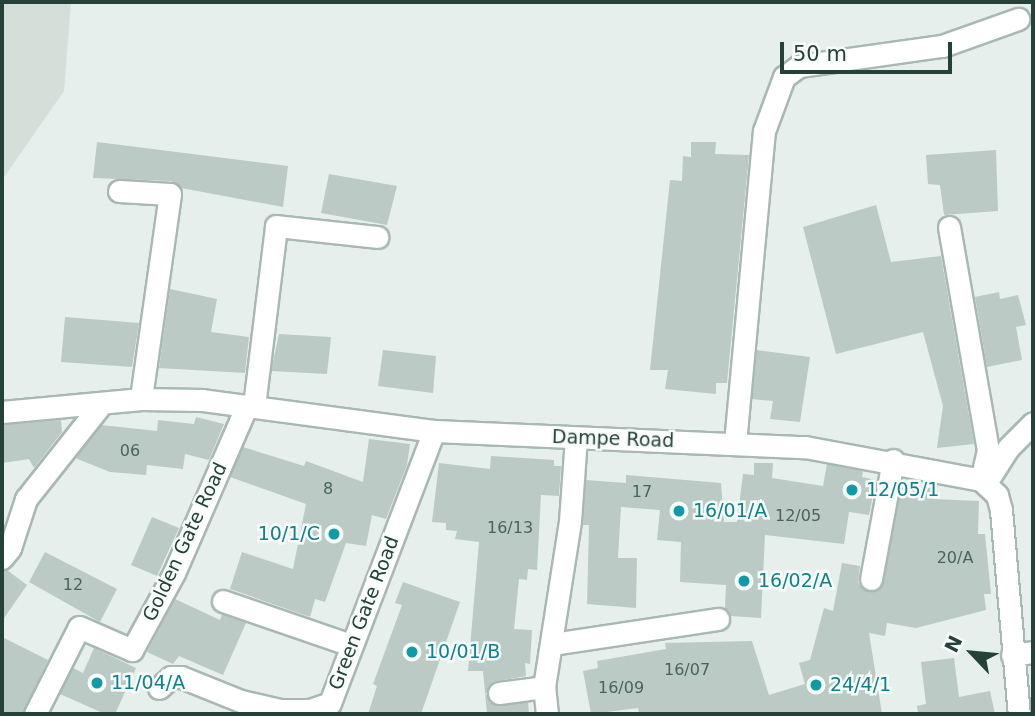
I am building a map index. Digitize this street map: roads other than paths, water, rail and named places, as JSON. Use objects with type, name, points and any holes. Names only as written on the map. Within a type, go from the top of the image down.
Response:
[{"type":"street","points":[[735,443],[764,131],[784,77],[799,66],[942,46],[1018,19]]},
{"type":"street","points":[[119,191],[170,194],[141,399]]},
{"type":"street","points":[[250,406],[276,226],[377,237]]},
{"type":"street","points":[[949,227],[988,450],[984,482]]},
{"type":"street","name":"Dampe Road","points":[[2,412],[141,399],[250,406],[434,431],[805,447],[893,460],[984,482]]},
{"type":"street","points":[[2,558],[10,548],[26,499],[102,403]]},
{"type":"street","name":"Golden Gate Road","points":[[35,714],[79,627],[132,650],[174,573],[250,406]]},
{"type":"street","points":[[984,482],[1008,448],[1033,423]]},
{"type":"street","name":"Green Gate Road","points":[[159,688],[172,677],[181,677],[242,701],[280,710],[310,710],[330,704],[434,431]]},
{"type":"street","points":[[547,714],[544,687],[570,521],[576,438]]},
{"type":"street","points":[[871,579],[893,460]]},
{"type":"street","points":[[984,482],[997,495],[1002,510],[1023,654],[1018,714]]},
{"type":"street","points":[[223,601],[351,645]]},
{"type":"street","points":[[552,644],[718,619]]},
{"type":"street","points":[[499,693],[544,687]]},
{"type":"place","name":"12/05/1","points":[[852,490]]},
{"type":"place","name":"16/01/A","points":[[679,511]]},
{"type":"place","name":"10/1/C","points":[[334,534]]},
{"type":"place","name":"16/02/A","points":[[744,581]]},
{"type":"place","name":"10/01/B","points":[[412,652]]},
{"type":"place","name":"11/04/A","points":[[97,683]]},
{"type":"place","name":"24/4/1","points":[[816,685]]}]
